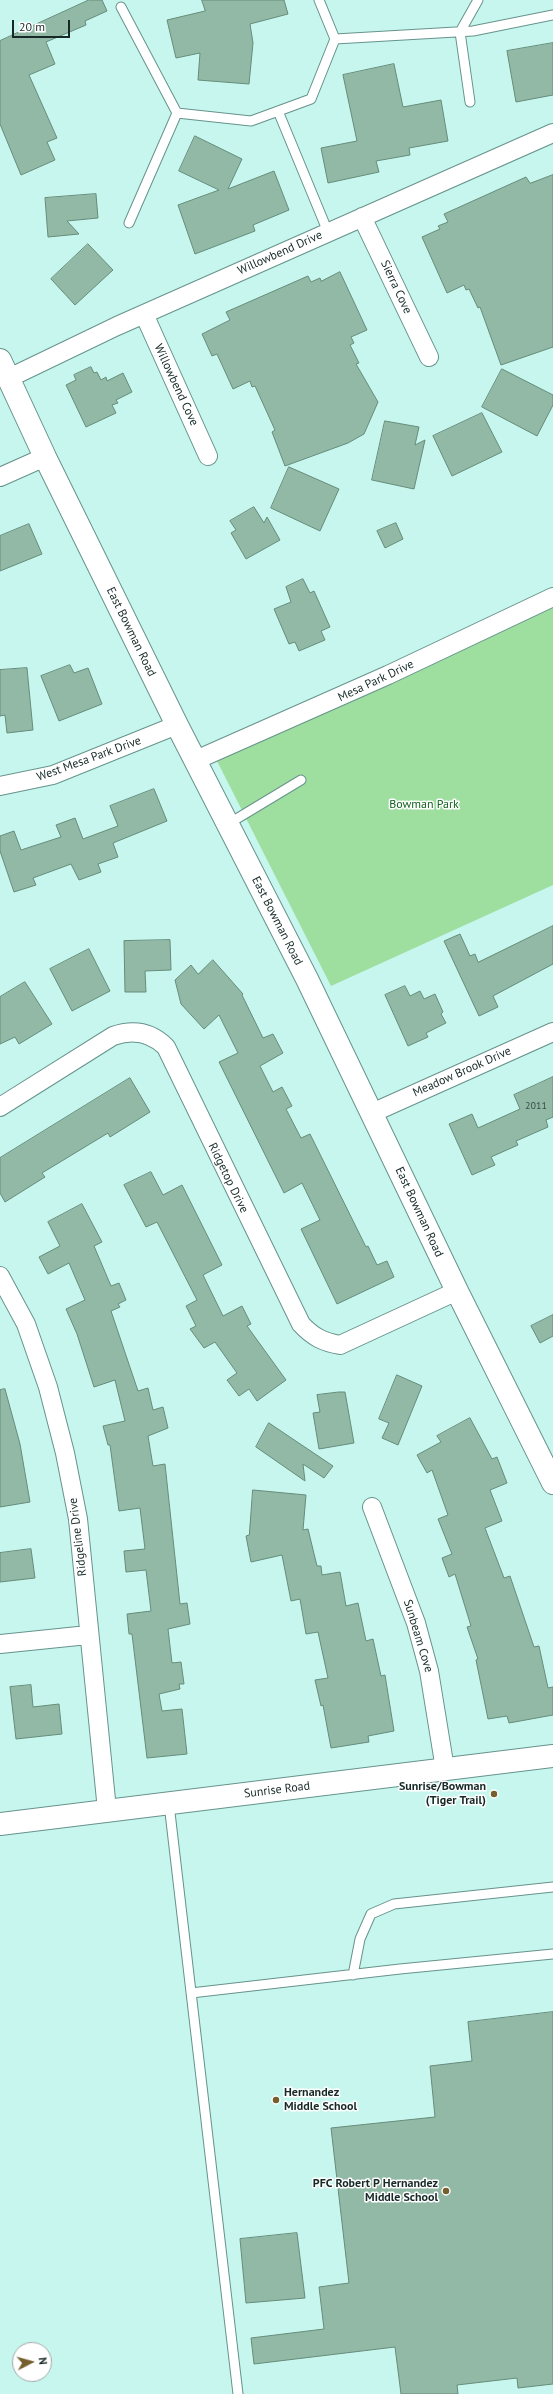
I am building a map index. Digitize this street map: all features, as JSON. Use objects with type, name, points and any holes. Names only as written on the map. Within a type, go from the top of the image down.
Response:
[{"type":"street","name":"Willowbend Drive","points":[[5,369],[144,314],[362,216],[553,133]]},
{"type":"street","name":"Sierra Cove","points":[[362,216],[429,357]]},
{"type":"street","name":"Willowbend Cove","points":[[144,314],[208,456]]},
{"type":"street","name":"East Bowman Road","points":[[5,369],[45,457],[177,725],[196,760],[372,1113],[457,1291],[553,1483]]},
{"type":"street","points":[[0,477],[45,457]]},
{"type":"street","name":"Mesa Park Drive","points":[[196,760],[388,675],[553,597]]},
{"type":"street","name":"West Mesa Park Drive","points":[[0,786],[53,775],[177,725]]},
{"type":"street","name":"Ridgetop Drive","points":[[0,1107],[113,1036],[124,1032],[145,1033],[158,1039],[166,1047],[301,1324],[312,1335],[325,1342],[340,1345],[457,1291]]},
{"type":"street","name":"Meadow Brook Drive","points":[[372,1113],[553,1032]]},
{"type":"street","name":"Ridgeline Drive","points":[[0,1276],[26,1324],[48,1388],[65,1453],[78,1519],[106,1810]]},
{"type":"street","name":"Sunbeam Cove","points":[[372,1507],[416,1623],[429,1671],[445,1770]]},
{"type":"street","points":[[0,1644],[88,1635]]},
{"type":"street","name":"Sunrise Road","points":[[0,1824],[553,1756]]},
{"type":"lane","points":[[177,113],[251,121],[310,99],[335,38],[319,0]]},
{"type":"lane","points":[[470,102],[460,32],[478,0]]},
{"type":"lane","points":[[121,7],[177,113]]},
{"type":"lane","points":[[335,38],[460,32],[553,14]]},
{"type":"lane","points":[[278,111],[328,232]]},
{"type":"lane","points":[[129,223],[177,113]]},
{"type":"lane","points":[[228,824],[301,780]]},
{"type":"lane","points":[[169,1804],[238,2394]]},
{"type":"lane","points":[[353,1975],[360,1939],[371,1914],[394,1904],[553,1887]]},
{"type":"lane","points":[[191,1993],[553,1954]]},
{"type":"green space","name":"Bowman Park","points":[[553,607],[553,885],[331,986],[217,761]]},
{"type":"building","points":[[89,0],[102,0],[107,11],[85,21],[86,25],[46,42],[55,64],[29,75],[57,138],[47,142],[55,160],[21,175],[0,124],[0,41]]},
{"type":"building","points":[[202,0],[284,0],[288,14],[250,24],[253,43],[249,84],[198,80],[200,53],[176,58],[167,20],[205,11]]},
{"type":"building","points":[[553,43],[553,95],[516,102],[507,51]]},
{"type":"building","points":[[394,64],[403,107],[441,100],[448,141],[409,148],[410,155],[376,161],[379,172],[328,183],[321,148],[357,141],[343,75]]},
{"type":"building","points":[[195,136],[242,159],[228,189],[274,171],[289,210],[253,225],[255,231],[195,254],[178,205],[219,190],[179,171]]},
{"type":"building","points":[[553,175],[553,347],[501,365],[480,307],[478,308],[469,289],[466,290],[464,285],[447,293],[422,237],[440,229],[438,226],[448,222],[444,214],[526,177],[530,183]]},
{"type":"building","points":[[96,194],[98,218],[67,221],[79,234],[48,237],[45,198]]},
{"type":"building","points":[[88,244],[113,270],[75,305],[51,279]]},
{"type":"building","points":[[340,272],[367,330],[351,337],[354,343],[350,345],[359,363],[356,364],[378,402],[364,434],[348,443],[285,466],[272,432],[275,430],[255,386],[252,387],[250,381],[233,389],[217,354],[212,356],[202,334],[230,320],[226,312],[308,276],[311,282],[320,278],[321,281]]},
{"type":"building","points":[[91,367],[94,373],[97,372],[101,380],[106,377],[107,381],[123,373],[132,392],[116,400],[118,403],[112,405],[116,413],[86,427],[66,385],[76,380],[74,375]]},
{"type":"building","points":[[502,369],[553,395],[553,405],[537,436],[482,407]]},
{"type":"building","points":[[482,413],[502,452],[452,476],[433,436]]},
{"type":"building","points":[[385,421],[419,427],[415,445],[425,440],[414,489],[372,480]]},
{"type":"building","points":[[289,467],[339,489],[320,531],[271,508]]},
{"type":"building","points":[[254,507],[264,523],[267,517],[280,540],[246,559],[231,533],[236,530],[230,521]]},
{"type":"building","points":[[396,523],[403,539],[385,548],[377,531]]},
{"type":"building","points":[[29,524],[42,554],[0,571],[0,536]]},
{"type":"building","points":[[303,579],[310,593],[314,591],[330,627],[321,631],[325,640],[299,651],[295,642],[289,644],[274,609],[291,602],[286,587]]},
{"type":"building","points":[[70,665],[74,673],[88,668],[102,704],[59,721],[41,676]]},
{"type":"building","points":[[27,668],[33,730],[7,733],[5,715],[0,716],[0,670]]},
{"type":"building","points":[[154,789],[167,821],[113,843],[118,857],[98,864],[101,872],[79,880],[71,864],[33,878],[36,885],[14,892],[0,851],[0,836],[14,831],[21,850],[61,837],[56,825],[75,818],[83,839],[118,826],[110,806]]},
{"type":"building","points":[[553,926],[553,964],[493,996],[498,1007],[479,1016],[444,941],[460,934],[470,956],[475,954],[478,962]]},
{"type":"building","points":[[170,940],[171,970],[145,971],[146,992],[125,992],[124,941]]},
{"type":"building","points":[[89,949],[110,991],[72,1011],[50,969]]},
{"type":"building","points":[[213,960],[243,994],[242,995],[263,1038],[273,1034],[283,1053],[260,1066],[273,1092],[282,1087],[292,1106],[286,1109],[301,1138],[310,1134],[366,1247],[368,1246],[377,1265],[387,1261],[394,1277],[337,1304],[301,1229],[320,1220],[302,1183],[284,1193],[219,1062],[238,1053],[219,1015],[204,1029],[181,1004],[175,980],[191,965],[198,974]]},
{"type":"building","points":[[25,982],[52,1024],[19,1044],[15,1037],[0,1044],[0,997]]},
{"type":"building","points":[[405,986],[410,996],[420,991],[424,999],[435,994],[443,1012],[441,1014],[446,1023],[426,1033],[428,1037],[408,1046],[385,995]]},
{"type":"building","points":[[553,1077],[553,1117],[546,1120],[548,1127],[516,1141],[518,1145],[491,1157],[495,1165],[472,1175],[449,1124],[472,1114],[478,1128],[520,1109],[514,1095]]},
{"type":"building","points":[[130,1078],[150,1112],[110,1137],[108,1133],[42,1173],[45,1177],[5,1202],[0,1193],[0,1158]]},
{"type":"building","points":[[151,1172],[163,1195],[182,1185],[222,1265],[203,1275],[223,1316],[242,1306],[251,1324],[247,1326],[286,1380],[257,1401],[249,1389],[239,1396],[227,1380],[237,1373],[215,1342],[204,1348],[190,1329],[196,1326],[186,1306],[197,1300],[157,1222],[146,1227],[124,1185]]},
{"type":"building","points":[[82,1204],[102,1242],[94,1246],[111,1286],[119,1283],[126,1300],[118,1304],[120,1307],[111,1311],[138,1391],[148,1388],[153,1410],[163,1407],[168,1428],[148,1436],[153,1466],[165,1464],[180,1604],[187,1603],[190,1624],[168,1629],[172,1663],[181,1662],[184,1684],[179,1684],[180,1689],[159,1694],[162,1711],[182,1709],[187,1754],[147,1758],[132,1634],[129,1634],[127,1614],[151,1611],[146,1570],[126,1572],[124,1551],[145,1549],[140,1508],[119,1511],[110,1445],[108,1445],[103,1426],[125,1421],[115,1380],[94,1387],[77,1334],[66,1309],[85,1300],[69,1263],[48,1274],[39,1257],[60,1246],[48,1222]]},
{"type":"building","points":[[553,1315],[553,1336],[540,1343],[531,1326]]},
{"type":"building","points":[[397,1375],[422,1386],[398,1445],[382,1438],[389,1423],[379,1419]]},
{"type":"building","points":[[5,1389],[20,1444],[30,1502],[0,1507],[0,1390]]},
{"type":"building","points":[[345,1392],[354,1443],[319,1449],[313,1413],[320,1412],[317,1395]]},
{"type":"building","points":[[470,1418],[492,1459],[497,1457],[507,1483],[490,1490],[502,1521],[485,1528],[504,1578],[510,1576],[534,1647],[539,1646],[548,1688],[553,1687],[553,1715],[509,1723],[507,1716],[488,1719],[476,1660],[478,1659],[467,1627],[471,1626],[455,1574],[449,1577],[442,1558],[452,1554],[438,1519],[448,1515],[432,1470],[427,1473],[417,1455],[441,1442],[437,1436]]},
{"type":"building","points":[[269,1423],[333,1466],[324,1478],[303,1464],[305,1481],[256,1447]]},
{"type":"building","points":[[253,1490],[306,1495],[303,1530],[308,1529],[317,1566],[321,1566],[322,1575],[340,1572],[346,1606],[358,1603],[366,1641],[373,1639],[381,1676],[385,1675],[394,1731],[368,1736],[369,1742],[331,1748],[323,1705],[321,1706],[315,1680],[328,1678],[318,1632],[306,1634],[300,1599],[291,1601],[282,1555],[251,1562],[246,1536],[249,1535]]},
{"type":"building","points":[[31,1549],[35,1578],[0,1582],[0,1553]]},
{"type":"building","points":[[31,1685],[33,1707],[59,1704],[62,1734],[16,1739],[10,1687]]},
{"type":"building","name":"PFC Robert P Hernandez Middle School","points":[[553,2012],[553,2384],[518,2388],[517,2378],[457,2385],[458,2394],[401,2394],[395,2347],[254,2364],[251,2338],[324,2329],[319,2287],[349,2283],[331,2128],[435,2117],[430,2066],[472,2061],[468,2022]]},
{"type":"building","points":[[297,2233],[305,2298],[246,2303],[240,2239]]},
{"type":"place","name":"Sunrise/Bowman (Tiger Trail)","points":[[494,1794]]},
{"type":"place","name":"Hernandez Middle School","points":[[276,2100]]},
{"type":"place","name":"PFC Robert P Hernandez Middle School","points":[[446,2191]]}]
